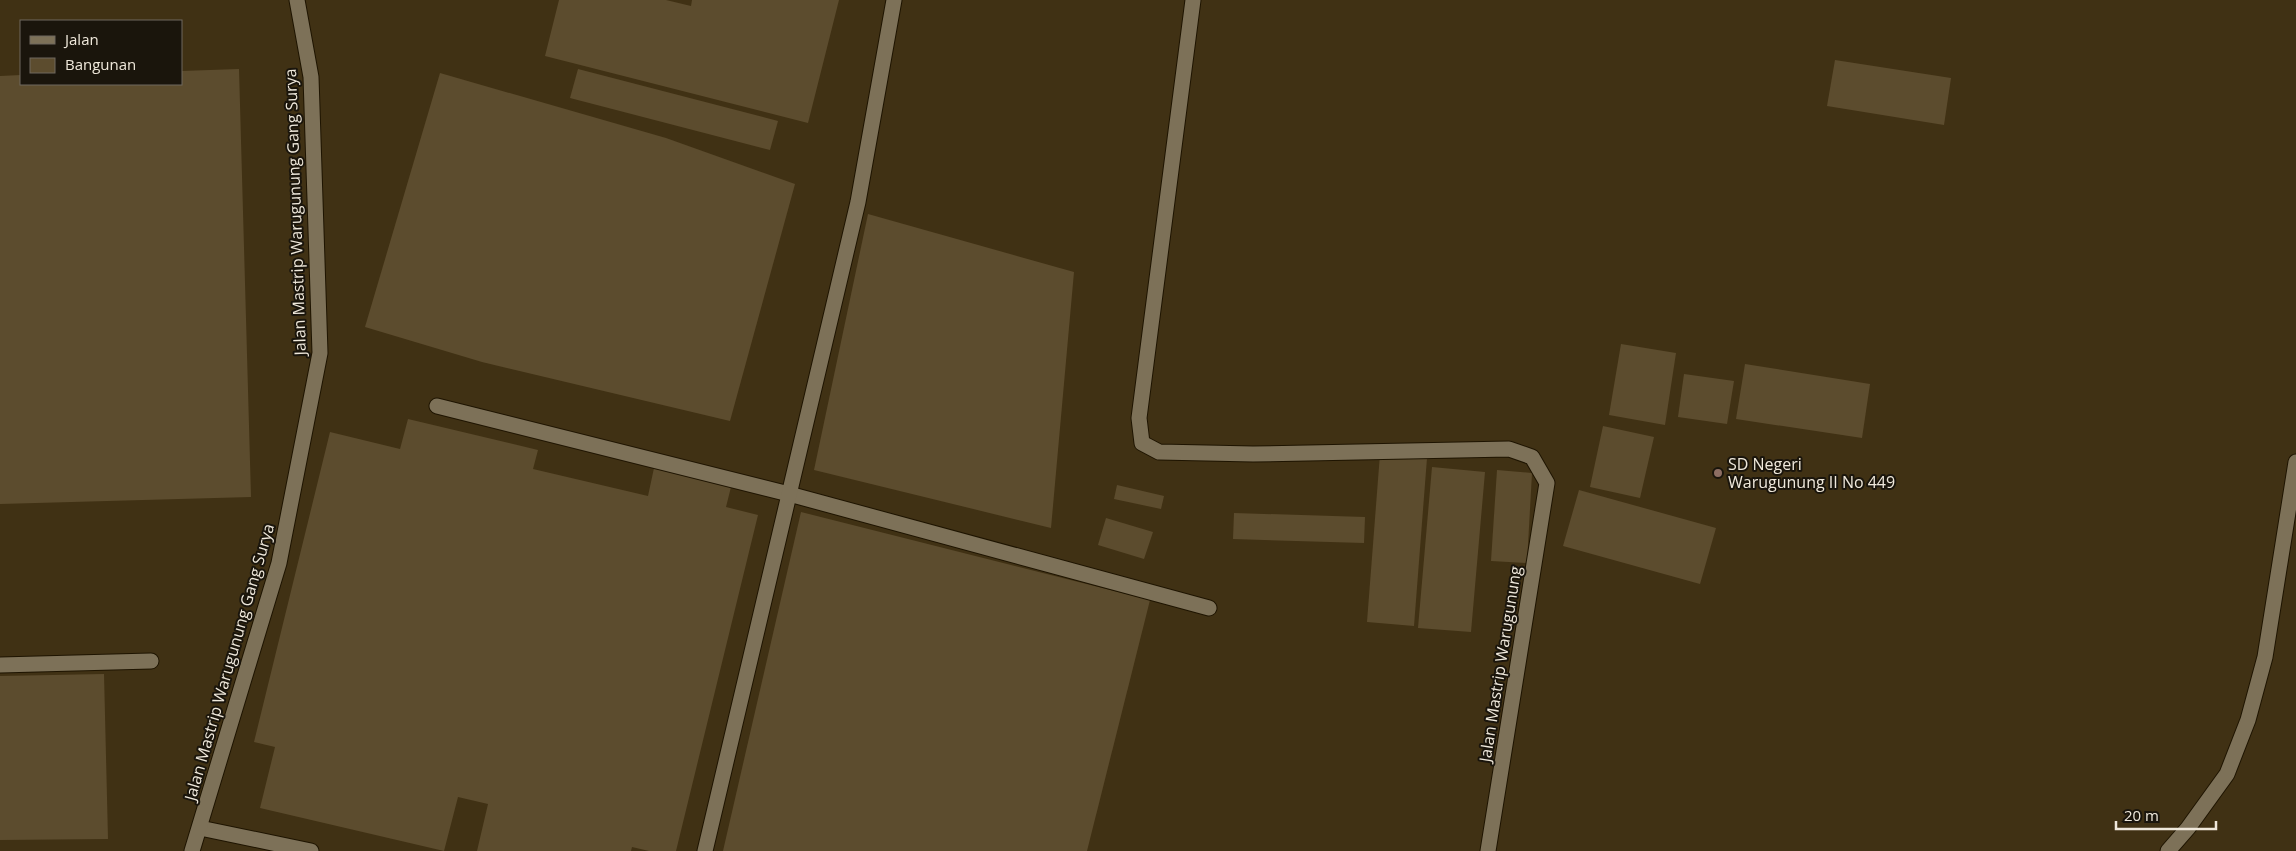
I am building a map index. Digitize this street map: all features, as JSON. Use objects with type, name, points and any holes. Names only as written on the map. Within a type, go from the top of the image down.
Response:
[{"type":"street","name":"Jalan Mastrip Warugunung Gang Surya","points":[[192,851],[279,563],[320,353],[311,77],[297,0]]},
{"type":"street","points":[[705,851],[858,202],[894,0]]},
{"type":"street","name":"Jalan Mastrip Warugunung","points":[[1193,0],[1139,418],[1142,443],[1159,452],[1253,454],[1509,450],[1532,457],[1547,483],[1488,851]]},
{"type":"street","points":[[438,406],[790,494],[1209,608]]},
{"type":"street","points":[[2168,851],[2188,828],[2227,774],[2248,720],[2265,657],[2296,462]]},
{"type":"street","points":[[0,665],[150,661]]},
{"type":"street","points":[[200,828],[311,851]]},
{"type":"shaded area","points":[[0,0],[2296,0],[2296,851],[0,851]]},
{"type":"building","points":[[559,0],[666,0],[691,6],[692,0],[839,0],[808,123],[545,56]]},
{"type":"building","points":[[1835,60],[1951,78],[1944,125],[1827,106]]},
{"type":"building","points":[[239,69],[251,497],[0,504],[0,76],[20,75],[20,85],[182,85],[182,71]]},
{"type":"building","points":[[578,69],[778,121],[770,150],[570,98]]},
{"type":"building","points":[[440,73],[666,138],[795,184],[730,421],[482,362],[365,327]]},
{"type":"building","points":[[868,214],[1074,272],[1051,528],[814,470]]},
{"type":"building","points":[[1621,344],[1676,353],[1665,425],[1609,415]]},
{"type":"building","points":[[1745,364],[1870,384],[1862,438],[1736,419]]},
{"type":"building","points":[[1684,374],[1734,381],[1727,424],[1678,417]]},
{"type":"building","points":[[408,419],[538,450],[533,469],[648,496],[654,468],[731,487],[726,507],[758,515],[676,851],[649,851],[632,847],[631,851],[477,851],[488,804],[458,797],[444,851],[260,808],[275,747],[254,742],[330,432],[400,449]]},
{"type":"building","points":[[1603,426],[1654,437],[1640,498],[1590,487]]},
{"type":"building","points":[[1380,454],[1427,458],[1414,626],[1367,622]]},
{"type":"building","points":[[1432,467],[1485,472],[1471,632],[1418,628]]},
{"type":"building","points":[[1497,470],[1532,473],[1527,563],[1491,561]]},
{"type":"building","points":[[1117,485],[1164,496],[1161,509],[1114,499]]},
{"type":"building","points":[[1579,490],[1716,528],[1700,584],[1563,546]]},
{"type":"building","points":[[801,512],[1150,600],[1087,851],[723,851]]},
{"type":"building","points":[[1234,513],[1365,517],[1364,543],[1233,539]]},
{"type":"building","points":[[1106,518],[1153,532],[1144,559],[1098,545]]},
{"type":"building","points":[[104,674],[108,839],[0,840],[0,676]]},
{"type":"place","name":"SD Negeri Warugunung II No 449","points":[[1718,473]]}]
